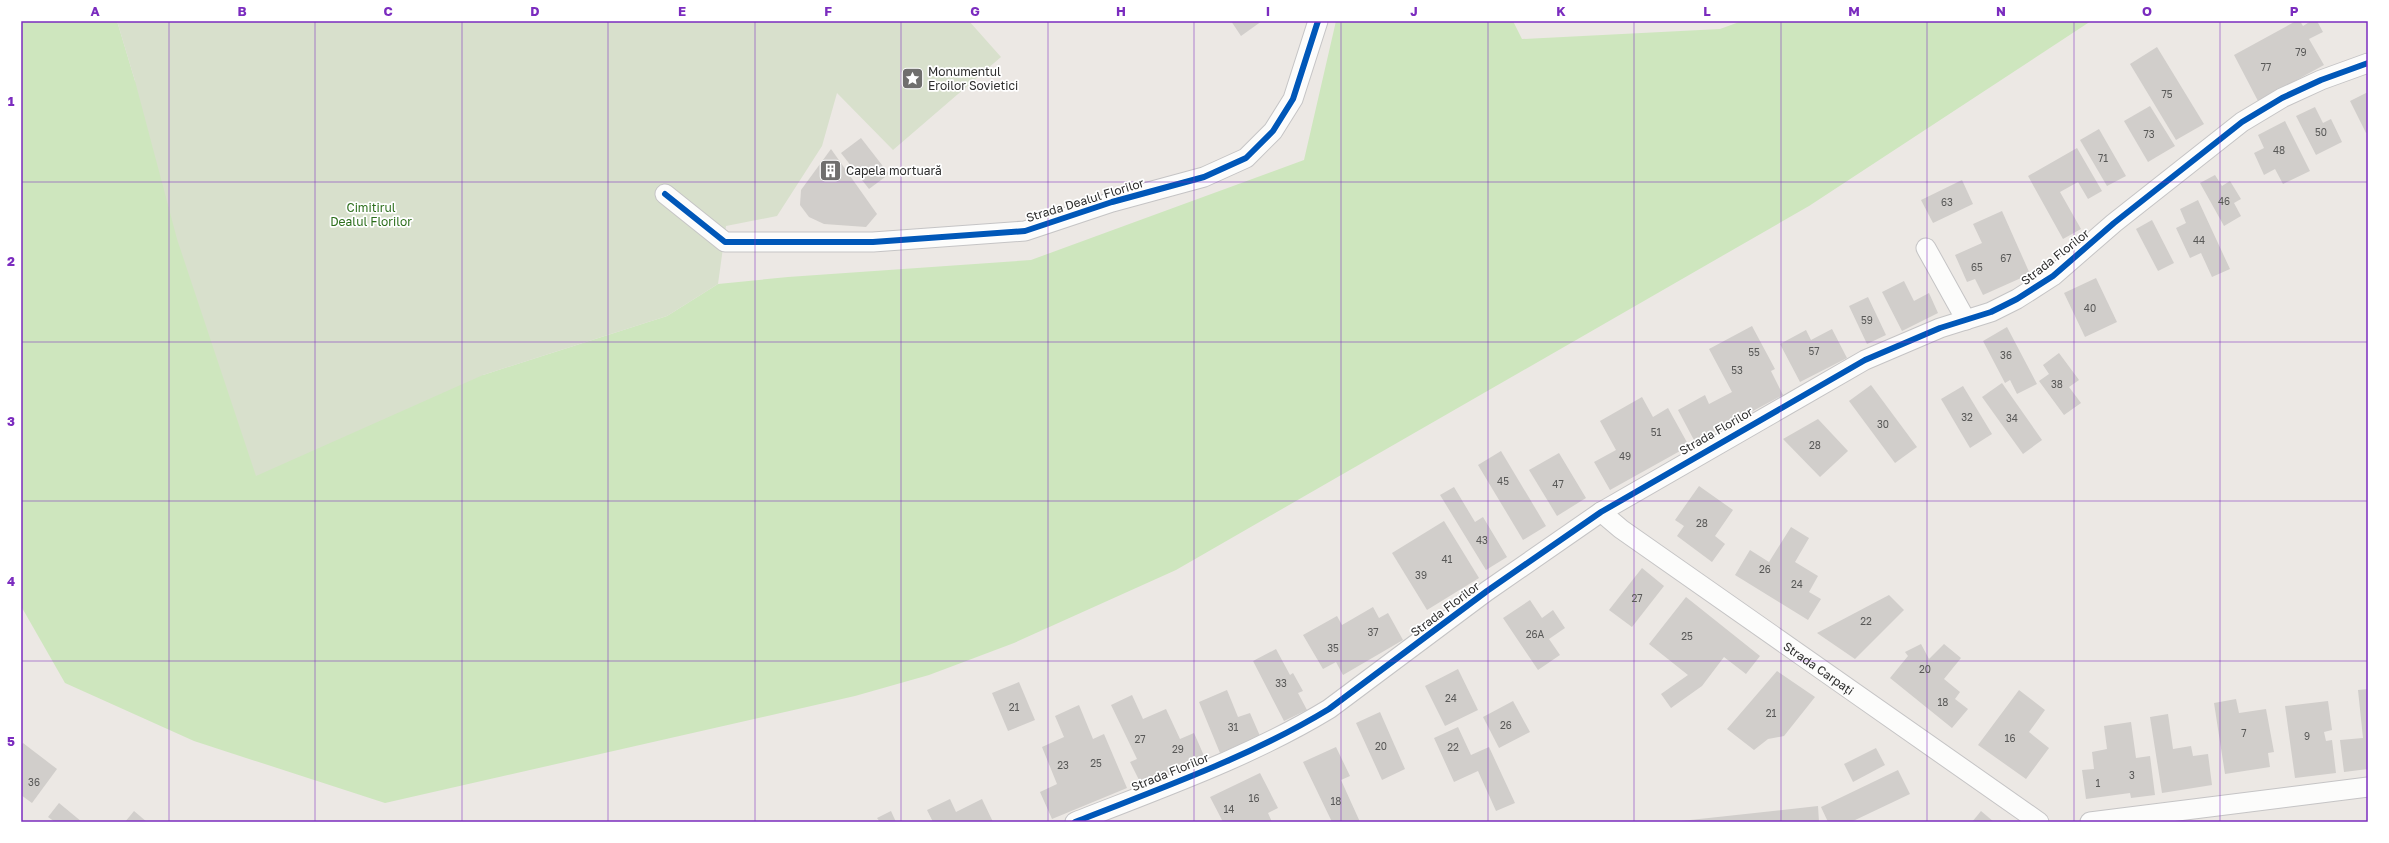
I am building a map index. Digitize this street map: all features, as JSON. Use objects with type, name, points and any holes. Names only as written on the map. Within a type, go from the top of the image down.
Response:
[{"type":"street","name":"Strada Dealul Florilor","points":[[664,194],[725,242],[873,242],[1026,231],[1112,202],[1204,177],[1246,158],[1273,132],[1293,99],[1318,21]]},
{"type":"street","name":"Strada Florilor","points":[[1075,822],[1263,746],[1329,709],[1487,591],[1601,512],[1865,360],[1907,341],[1990,312],[2017,299],[2053,276],[2114,224],[2242,122],[2288,95],[2321,80],[2368,63]]},
{"type":"street","points":[[1926,248],[1966,320]]},
{"type":"street","name":"Strada Carpați","points":[[1601,512],[1621,529],[2038,822]]},
{"type":"street","points":[[2090,822],[2368,787]]},
{"type":"green space","points":[[21,21],[117,21],[135,81],[483,375],[667,316],[718,284],[788,277],[1031,260],[1304,160],[1336,21],[1513,21],[1522,39],[1720,29],[1742,21],[2091,21],[1809,206],[1176,570],[1014,643],[929,675],[855,696],[385,803],[194,741],[65,683],[21,606]]},
{"type":"green space","name":"Cimitirul Dealul Florilor","points":[[117,21],[969,21],[1001,57],[893,150],[837,93],[822,146],[777,216],[726,226],[718,284],[667,316],[483,375],[256,476],[177,239],[135,81]]},
{"type":"building","points":[[1231,21],[1262,21],[1241,36]]},
{"type":"building","points":[[2296,21],[2300,21],[2303,26],[2311,21],[2317,21],[2323,32],[2309,39],[2324,65],[2258,101],[2234,55]]},
{"type":"building","points":[[2157,47],[2204,124],[2176,140],[2130,64]]},
{"type":"building","points":[[2368,92],[2368,132],[2366,133],[2350,101]]},
{"type":"building","points":[[2150,106],[2175,146],[2148,162],[2124,121]]},
{"type":"building","points":[[2315,107],[2323,123],[2331,119],[2342,142],[2316,155],[2296,116]]},
{"type":"building","points":[[2285,121],[2310,171],[2283,184],[2275,169],[2264,175],[2254,153],[2264,148],[2258,135]]},
{"type":"building","points":[[2099,129],[2126,176],[2107,186],[2080,140]]},
{"type":"building","points":[[861,138],[889,174],[869,189],[841,153]]},
{"type":"building","points":[[2077,148],[2102,191],[2088,199],[2078,182],[2060,192],[2081,229],[2063,239],[2028,176]]},
{"type":"building","name":"Capela mortuară","points":[[831,149],[877,214],[866,227],[824,224],[809,217],[800,205],[801,190]]},
{"type":"building","points":[[2215,175],[2222,186],[2230,181],[2241,199],[2234,203],[2241,216],[2224,226],[2200,183]]},
{"type":"building","points":[[1962,180],[1973,204],[1933,223],[1921,200]]},
{"type":"building","points":[[2198,200],[2230,269],[2212,277],[2201,253],[2190,258],[2176,228],[2186,223],[2180,209]]},
{"type":"building","points":[[2002,211],[2030,274],[1983,295],[1975,279],[1967,282],[1955,255],[1982,243],[1973,224]]},
{"type":"building","points":[[2152,220],[2174,263],[2158,271],[2136,229]]},
{"type":"building","points":[[2096,278],[2117,322],[2085,337],[2064,293]]},
{"type":"building","points":[[1904,281],[1914,301],[1929,293],[1938,313],[1902,331],[1882,292]]},
{"type":"building","points":[[1868,297],[1886,335],[1867,344],[1849,306]]},
{"type":"building","points":[[1752,326],[1775,369],[1771,371],[1783,395],[1695,442],[1678,410],[1705,395],[1709,404],[1732,392],[1709,349]]},
{"type":"building","points":[[2007,327],[2037,384],[2017,394],[2010,380],[2005,383],[1983,341]]},
{"type":"building","points":[[1832,329],[1847,358],[1800,382],[1780,344],[1806,330],[1811,340]]},
{"type":"building","points":[[2059,353],[2079,380],[2069,387],[2081,403],[2064,415],[2039,381],[2049,374],[2043,365]]},
{"type":"building","points":[[2002,383],[2042,440],[2023,454],[1982,397]]},
{"type":"building","points":[[1871,385],[1917,447],[1895,463],[1849,401]]},
{"type":"building","points":[[1963,386],[1992,434],[1970,448],[1941,399]]},
{"type":"building","points":[[1642,397],[1653,417],[1668,408],[1689,446],[1610,490],[1594,462],[1616,450],[1600,421]]},
{"type":"building","points":[[1818,419],[1848,451],[1820,477],[1783,439]]},
{"type":"building","points":[[1501,451],[1546,526],[1523,540],[1478,465]]},
{"type":"building","points":[[1559,453],[1586,498],[1557,516],[1529,470]]},
{"type":"building","points":[[1699,486],[1733,510],[1715,536],[1725,544],[1712,562],[1677,536],[1684,526],[1675,520]]},
{"type":"building","points":[[1454,487],[1475,522],[1483,517],[1507,557],[1486,570],[1440,495]]},
{"type":"building","points":[[1444,521],[1479,578],[1427,610],[1392,553]]},
{"type":"building","points":[[1791,527],[1809,538],[1795,562],[1818,576],[1809,592],[1821,599],[1808,620],[1735,575],[1750,550],[1769,562]]},
{"type":"building","points":[[1642,568],[1664,586],[1632,627],[1609,610]]},
{"type":"building","points":[[1889,595],[1904,610],[1855,659],[1817,633]]},
{"type":"building","points":[[1686,597],[1760,656],[1746,674],[1724,657],[1702,686],[1671,708],[1661,694],[1688,675],[1649,644]]},
{"type":"building","points":[[1530,600],[1542,618],[1553,610],[1565,628],[1549,639],[1560,655],[1538,670],[1503,618]]},
{"type":"building","points":[[1373,607],[1379,618],[1388,613],[1403,640],[1343,675],[1336,662],[1323,669],[1303,635],[1337,616],[1342,625]]},
{"type":"building","points":[[1921,644],[1929,659],[1944,644],[1961,658],[1944,679],[1960,692],[1955,699],[1968,709],[1952,728],[1890,678],[1908,656],[1905,652]]},
{"type":"building","points":[[1276,649],[1290,675],[1293,673],[1303,691],[1298,693],[1307,710],[1284,721],[1253,661]]},
{"type":"building","points":[[1458,669],[1478,710],[1445,726],[1425,686]]},
{"type":"building","points":[[1777,671],[1815,697],[1784,736],[1768,739],[1754,750],[1727,729]]},
{"type":"building","points":[[1019,682],[1035,720],[1008,731],[992,693]]},
{"type":"building","points":[[2368,689],[2368,769],[2344,772],[2340,740],[2363,738],[2358,690]]},
{"type":"building","points":[[1227,690],[1238,717],[1250,713],[1260,736],[1220,753],[1199,702]]},
{"type":"building","points":[[2019,690],[2045,710],[2029,732],[2049,748],[2026,779],[1978,745]]},
{"type":"building","points":[[1132,695],[1143,719],[1166,709],[1180,739],[1194,733],[1205,758],[1142,786],[1130,762],[1137,759],[1111,705]]},
{"type":"building","points":[[2236,699],[2239,713],[2266,709],[2274,752],[2268,753],[2270,767],[2225,774],[2214,703]]},
{"type":"building","points":[[1513,701],[1530,732],[1499,748],[1483,717]]},
{"type":"building","points":[[2328,701],[2332,730],[2324,732],[2326,741],[2332,740],[2336,773],[2295,778],[2285,706]]},
{"type":"building","points":[[1079,705],[1093,739],[1104,734],[1127,788],[1052,819],[1040,792],[1057,784],[1042,747],[1064,737],[1055,716]]},
{"type":"building","points":[[1380,712],[1405,769],[1382,780],[1356,723]]},
{"type":"building","points":[[2168,714],[2173,749],[2191,746],[2193,756],[2208,754],[2212,785],[2162,793],[2150,717]]},
{"type":"building","points":[[2131,722],[2136,758],[2150,756],[2155,795],[2131,798],[2130,793],[2086,799],[2082,770],[2094,769],[2092,752],[2107,749],[2104,726]]},
{"type":"building","points":[[1458,727],[1471,755],[1489,747],[1515,803],[1496,811],[1478,771],[1454,782],[1434,738]]},
{"type":"building","points":[[23,743],[57,769],[32,803],[21,795],[21,746]]},
{"type":"building","points":[[1336,747],[1350,776],[1341,780],[1360,822],[1332,822],[1303,762]]},
{"type":"building","points":[[1876,748],[1885,765],[1853,782],[1844,764]]},
{"type":"building","points":[[1898,770],[1910,794],[1851,822],[1828,822],[1821,807]]},
{"type":"building","points":[[1260,773],[1278,808],[1268,813],[1272,822],[1223,822],[1210,797]]},
{"type":"building","points":[[950,799],[956,812],[982,799],[993,822],[933,822],[927,810]]},
{"type":"building","points":[[59,803],[82,822],[55,822],[48,817]]},
{"type":"building","points":[[1818,806],[1819,822],[1681,822],[1681,821]]},
{"type":"building","points":[[134,811],[147,822],[125,822]]},
{"type":"building","points":[[891,811],[896,822],[880,822],[877,818]]},
{"type":"building","points":[[1981,811],[1994,822],[1972,822]]},
{"type":"cycle path","points":[[665,194],[725,242],[873,242],[1025,231],[1112,202],[1204,177],[1246,158],[1273,131],[1293,99],[1318,21]]},
{"type":"cycle path","points":[[1075,822],[1237,757],[1329,709],[1487,591],[1601,512],[1865,360],[1940,328],[1991,312],[2017,299],[2053,276],[2114,223],[2242,122],[2282,98],[2321,80],[2368,63]]},
{"type":"place","name":"Monumentul Eroilor Sovietici","points":[[913,78]]},
{"type":"place","name":"Capela mortuară","points":[[831,170]]}]
